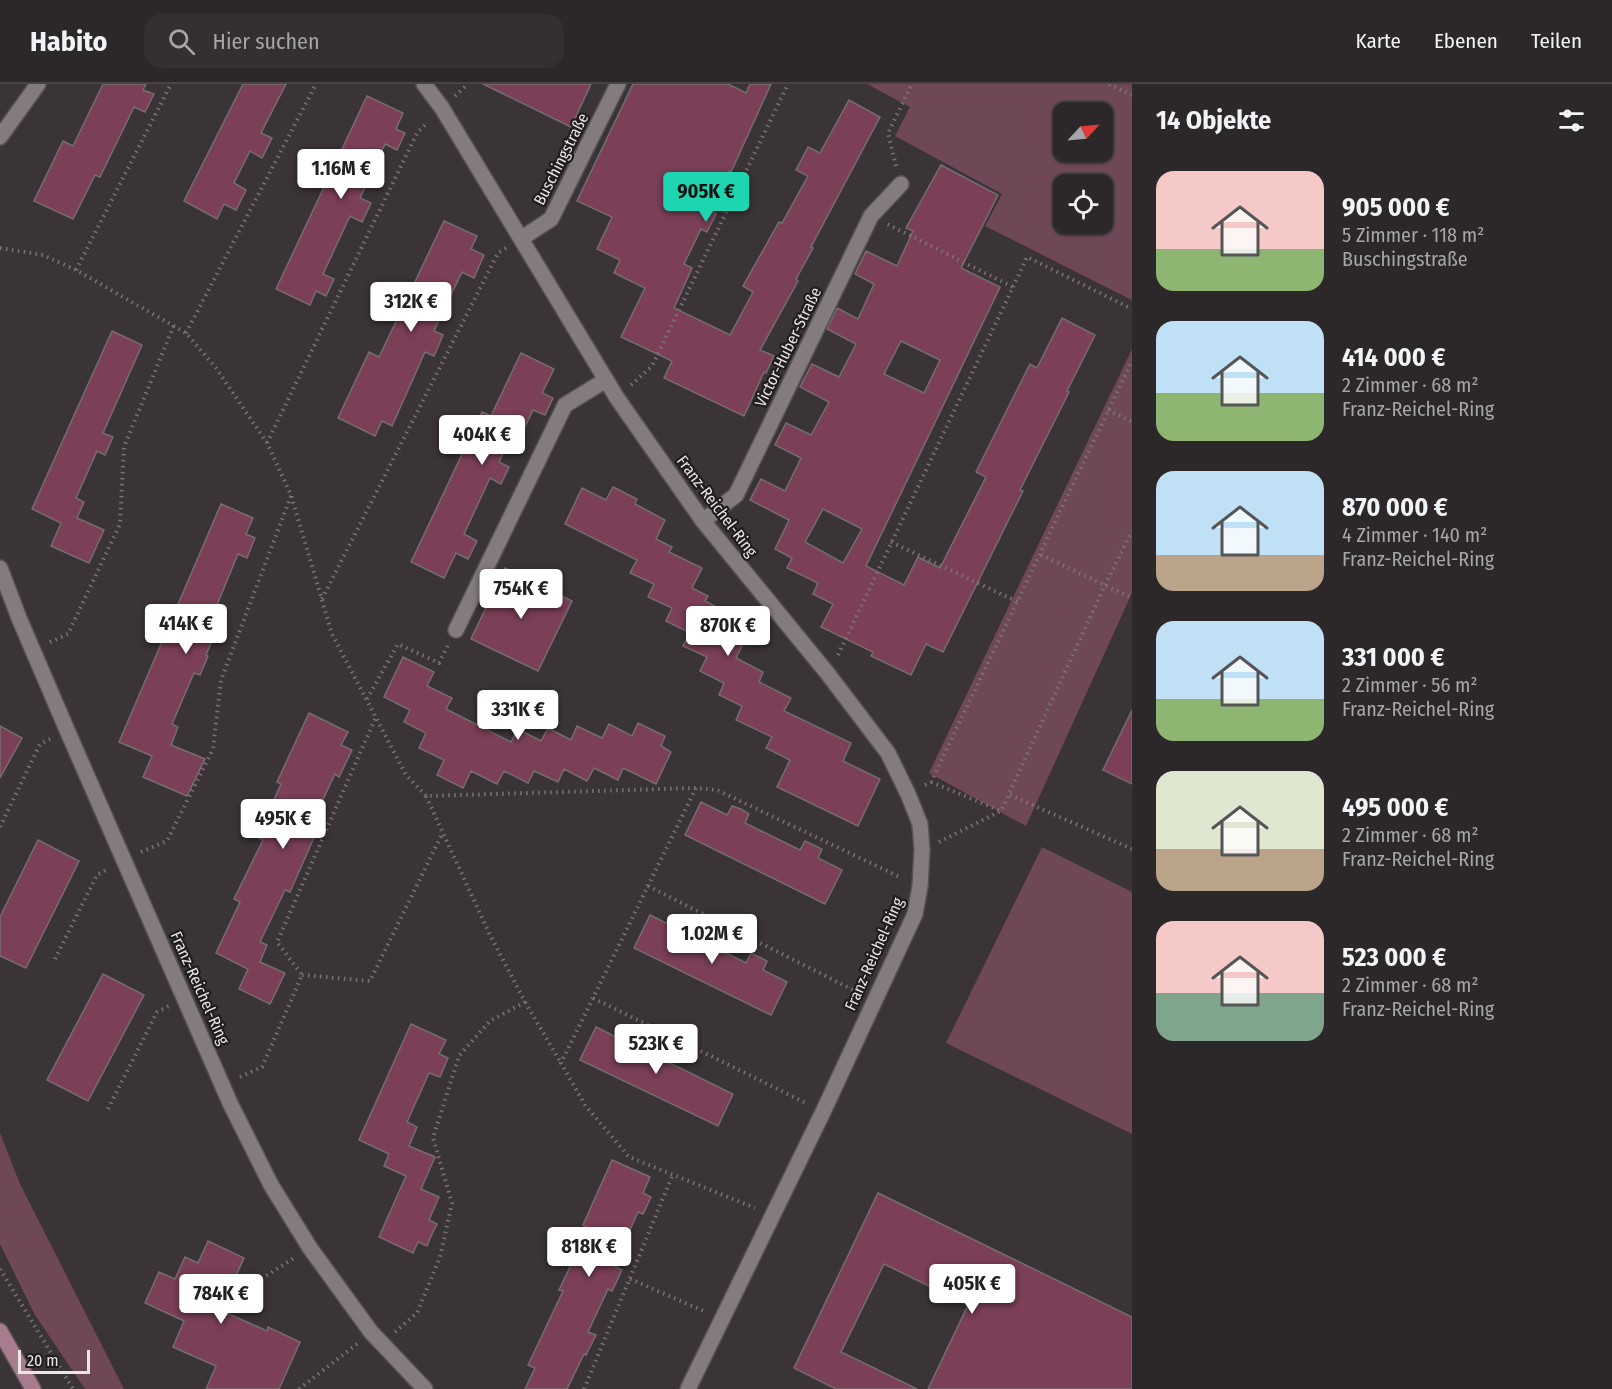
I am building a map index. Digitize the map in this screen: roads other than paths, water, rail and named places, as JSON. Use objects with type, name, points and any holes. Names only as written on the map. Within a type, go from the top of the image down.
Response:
[{"type":"main road","points":[[0,1331],[33,1389]]},
{"type":"street","points":[[0,137],[38,84]]},
{"type":"street","name":"Franz-Reichel-Ring","points":[[424,84],[442,108],[522,238],[617,398],[703,520],[828,674],[888,753],[920,824],[922,850],[920,886],[915,914],[823,1112],[688,1389]]},
{"type":"street","name":"Buschingstraße","points":[[522,238],[551,219],[618,84]]},
{"type":"street","name":"Victor-Huber-Straße","points":[[703,520],[736,495],[871,216],[901,184]]},
{"type":"street","points":[[456,630],[565,405],[606,380]]},
{"type":"street","name":"Franz-Reichel-Ring","points":[[0,568],[67,730],[222,1084],[271,1185],[310,1248],[376,1338],[425,1389]]}]
